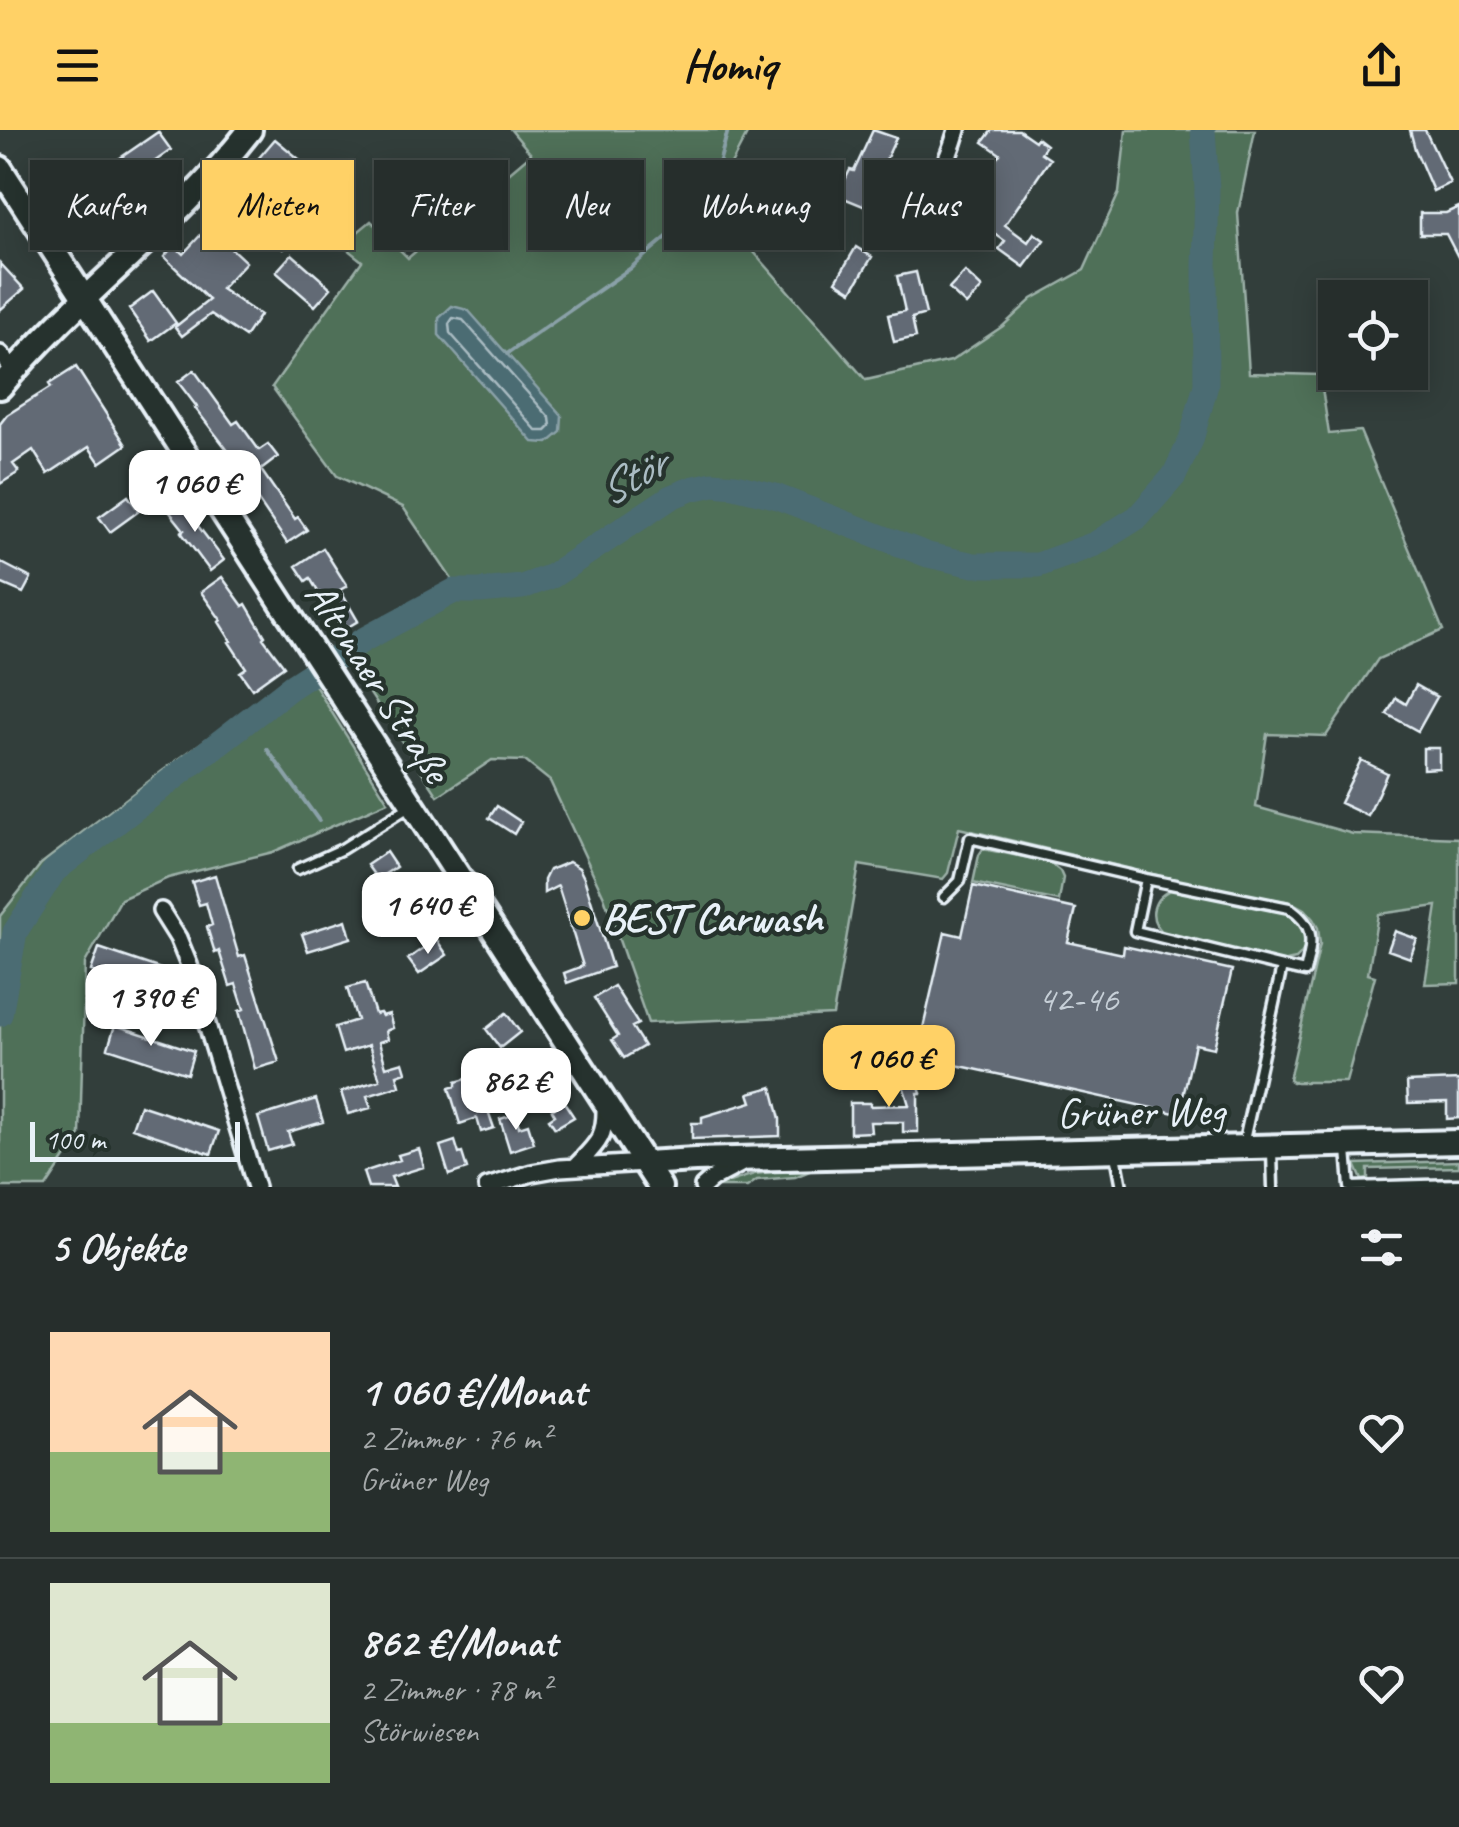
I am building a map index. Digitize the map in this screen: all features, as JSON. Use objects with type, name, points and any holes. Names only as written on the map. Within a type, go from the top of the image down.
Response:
[{"type":"main road","points":[[5,370],[197,190],[250,130]]},
{"type":"main road","name":"Altonaer Straße","points":[[0,168],[660,1187]]},
{"type":"main road","name":"Grüner Weg","points":[[645,1164],[1459,1142]]},
{"type":"street","points":[[947,160],[957,130]]},
{"type":"street","points":[[162,911],[189,965],[256,1187]]},
{"type":"street","points":[[576,1166],[600,1140],[605,1128],[605,1103]]},
{"type":"street","points":[[703,1187],[712,1178],[750,1159]]},
{"type":"street","points":[[487,1187],[532,1173],[576,1166],[645,1164]]},
{"type":"lane","points":[[298,870],[354,842],[412,804]]},
{"type":"lane","points":[[944,898],[960,881],[970,838],[1289,908],[1307,924],[1311,946],[1305,972],[1136,932],[1146,879]]},
{"type":"lane","points":[[1246,1147],[1245,1136],[1282,966]]},
{"type":"lane","points":[[1346,1145],[1350,1187],[1459,1184]]},
{"type":"lane","points":[[1272,1146],[1273,1187]]},
{"type":"lane","points":[[1115,1150],[1122,1187]]},
{"type":"green space","points":[[511,130],[749,130],[733,160],[664,160],[664,250],[752,250],[866,380],[951,361],[1003,326],[1032,299],[1084,270],[1119,193],[1126,130],[1255,130],[1238,213],[1249,373],[1318,375],[1329,434],[1360,431],[1443,630],[1378,659],[1326,736],[1267,734],[1256,807],[1353,834],[1459,838],[1459,983],[1425,984],[1437,906],[1378,914],[1368,974],[1375,976],[1346,1082],[1292,1082],[1289,1080],[1320,944],[1318,928],[1304,909],[1291,902],[1220,890],[959,828],[943,879],[859,865],[833,1015],[648,1023],[604,897],[550,781],[525,761],[492,760],[438,796],[343,653],[454,591],[451,578],[403,507],[337,476],[272,387],[362,261],[348,250],[354,250],[354,235],[371,221],[374,250],[400,250],[408,258],[417,250],[508,250],[508,173],[531,154]]},
{"type":"green space","points":[[304,668],[388,802],[273,852],[168,878],[121,899],[85,963],[80,1135],[46,1187],[0,1187],[0,916],[41,864]]},
{"type":"green space","points":[[983,849],[1049,862],[1063,878],[1059,901],[973,883]]},
{"type":"green space","points":[[1170,890],[1287,913],[1303,928],[1305,947],[1296,959],[1281,962],[1166,934],[1156,923],[1153,911],[1158,899]]},
{"type":"green space","points":[[1459,1161],[1459,1167],[1368,1169],[1368,1179],[1362,1180],[1355,1164]]},
{"type":"green space","points":[[810,1168],[795,1177],[757,1180],[747,1187],[714,1187],[754,1174]]},
{"type":"water","points":[[452,306],[468,310],[562,416],[561,432],[548,443],[533,442],[439,335],[439,318]]},
{"type":"building","points":[[873,130],[896,138],[886,160],[864,160],[863,206],[844,198],[844,180],[850,170],[854,171]]},
{"type":"building","points":[[992,130],[1019,130],[1046,145],[1041,153],[1050,159],[1005,225],[1028,242],[1034,233],[1044,240],[1024,267],[999,249],[1005,241],[994,233],[994,162],[1000,154],[983,142]]},
{"type":"building","points":[[1410,130],[1425,130],[1450,183],[1433,191]]},
{"type":"building","points":[[158,132],[171,150],[157,160],[117,160]]},
{"type":"building","points":[[275,139],[300,160],[257,160]]},
{"type":"building","points":[[1459,207],[1459,259],[1446,234],[1420,234],[1420,213],[1446,213]]},
{"type":"building","points":[[202,233],[202,250],[233,250],[246,262],[221,289],[260,315],[245,337],[211,314],[182,336],[175,327],[209,300],[164,257],[170,250],[183,254]]},
{"type":"building","points":[[856,247],[872,257],[852,291],[836,281]]},
{"type":"building","points":[[292,254],[331,288],[315,306],[276,272]]},
{"type":"building","points":[[0,263],[24,289],[0,310]]},
{"type":"building","points":[[916,272],[926,314],[912,318],[916,337],[894,342],[888,315],[905,311],[897,276]]},
{"type":"building","points":[[965,272],[982,288],[966,305],[949,289]]},
{"type":"building","points":[[153,291],[176,323],[151,341],[129,309]]},
{"type":"building","points":[[76,367],[126,445],[100,463],[89,447],[48,474],[33,450],[13,464],[19,472],[0,484],[0,424]]},
{"type":"building","points":[[194,370],[233,424],[238,421],[259,450],[268,444],[278,457],[261,470],[307,530],[287,543],[236,468],[239,465],[178,382]]},
{"type":"building","points":[[128,496],[139,511],[110,532],[99,517]]},
{"type":"building","points":[[176,497],[224,560],[210,571],[165,506]]},
{"type":"building","points":[[323,548],[347,586],[340,590],[358,621],[341,631],[310,578],[306,581],[296,566]]},
{"type":"building","points":[[0,562],[31,578],[23,593],[0,583]]},
{"type":"building","points":[[222,577],[243,606],[246,604],[263,638],[284,666],[252,689],[240,672],[246,668],[229,642],[221,620],[201,592]]},
{"type":"building","points":[[1416,685],[1437,697],[1418,731],[1387,714],[1396,698],[1406,704]]},
{"type":"building","points":[[1423,748],[1439,748],[1439,768],[1423,769]]},
{"type":"building","points":[[1361,760],[1387,773],[1368,816],[1340,803]]},
{"type":"building","points":[[497,806],[521,822],[514,834],[489,818]]},
{"type":"building","points":[[386,852],[396,867],[377,879],[367,865]]},
{"type":"building","points":[[569,862],[579,868],[584,878],[612,967],[567,983],[564,973],[583,966],[558,886],[544,893],[544,880],[549,870]]},
{"type":"building","points":[[215,875],[239,957],[245,955],[279,1062],[255,1069],[236,984],[230,986],[219,951],[215,953],[207,927],[212,925],[206,903],[199,905],[192,882]]},
{"type":"building","points":[[973,886],[1076,909],[1068,942],[1123,954],[1124,946],[1232,970],[1214,1048],[1195,1044],[1179,1114],[933,1060],[937,1040],[921,1037],[945,932],[962,936]]},
{"type":"building","points":[[346,920],[351,938],[308,951],[302,934]]},
{"type":"building","points":[[1395,931],[1417,939],[1410,958],[1388,950]]},
{"type":"building","points":[[436,939],[447,955],[419,974],[408,959]]},
{"type":"building","points":[[99,948],[170,972],[163,994],[91,971]]},
{"type":"building","points":[[365,983],[375,1014],[389,1014],[393,1028],[386,1031],[388,1039],[379,1042],[386,1067],[403,1062],[406,1072],[397,1075],[400,1086],[367,1096],[371,1108],[348,1114],[341,1092],[380,1080],[369,1045],[343,1053],[335,1027],[357,1020],[347,988]]},
{"type":"building","points":[[614,986],[638,1024],[632,1027],[644,1046],[624,1058],[612,1040],[618,1036],[594,998]]},
{"type":"building","points":[[506,1013],[520,1032],[500,1048],[486,1029]]},
{"type":"building","points":[[115,1025],[194,1051],[187,1074],[108,1048]]},
{"type":"building","points":[[536,1056],[546,1074],[527,1085],[516,1068]]},
{"type":"building","points":[[915,1070],[921,1093],[918,1132],[903,1132],[903,1122],[870,1122],[871,1132],[850,1133],[850,1103],[909,1105],[900,1075]]},
{"type":"building","points":[[476,1076],[494,1128],[481,1132],[477,1118],[460,1124],[449,1088]]},
{"type":"building","points":[[1459,1080],[1459,1118],[1447,1119],[1447,1102],[1408,1103],[1407,1082]]},
{"type":"building","points":[[772,1087],[780,1136],[692,1139],[692,1123],[702,1123],[702,1117],[752,1102],[749,1093]]},
{"type":"building","points":[[316,1099],[323,1122],[288,1132],[292,1144],[268,1151],[258,1117]]},
{"type":"building","points":[[564,1102],[574,1117],[555,1128],[549,1119],[555,1115],[552,1110]]},
{"type":"building","points":[[140,1105],[219,1131],[211,1154],[132,1128]]},
{"type":"building","points":[[516,1114],[519,1127],[528,1124],[534,1143],[510,1151],[500,1119]]},
{"type":"building","points":[[455,1141],[467,1169],[449,1175],[440,1146]]},
{"type":"building","points":[[419,1149],[424,1167],[391,1177],[395,1187],[368,1187],[363,1172]]},
{"type":"waterway","points":[[720,160],[728,130]]},
{"type":"waterway","name":"Stör","points":[[0,1014],[15,932],[54,871],[291,687],[363,640],[454,591],[522,587],[552,576],[671,497],[713,484],[775,496],[928,555],[974,565],[1038,565],[1095,544],[1138,517],[1174,476],[1191,440],[1206,385],[1207,189],[1203,130]]},
{"type":"waterway","points":[[507,354],[631,268],[664,240]]},
{"type":"waterway","points":[[267,749],[319,821]]},
{"type":"place","name":"BEST Carwash","points":[[582,918]]}]
